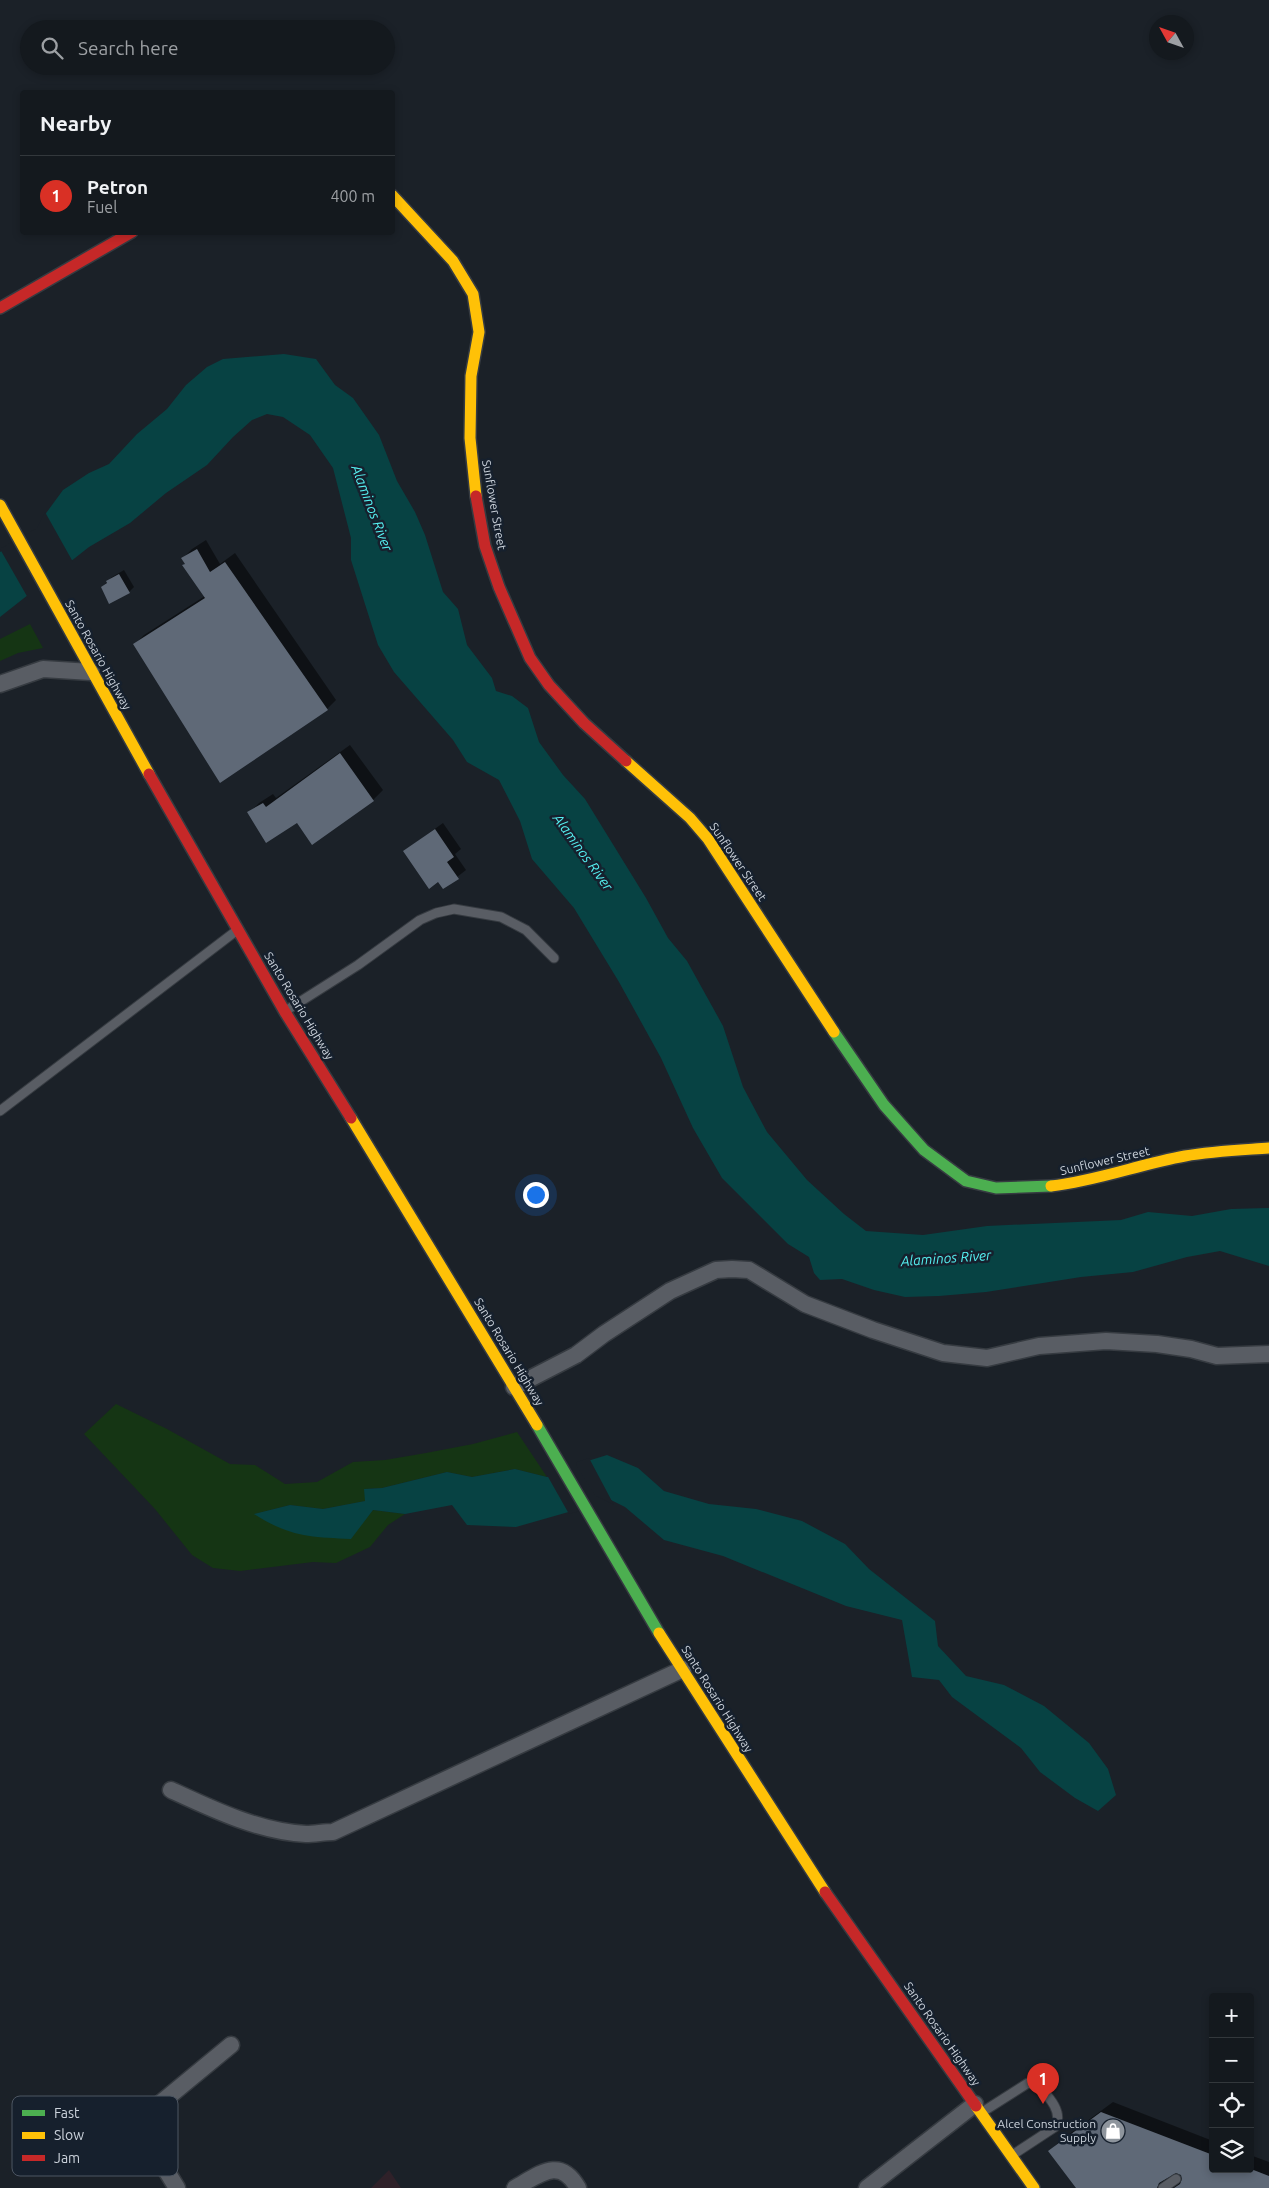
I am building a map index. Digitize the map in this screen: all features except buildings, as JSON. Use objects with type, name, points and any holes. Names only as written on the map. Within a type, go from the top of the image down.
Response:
[{"type":"main road","name":"Sunflower Street","points":[[395,198],[453,261],[473,294],[479,332],[471,376],[470,438],[473,482],[485,546],[499,587],[530,658],[549,685],[584,724],[690,818],[708,839],[797,977],[884,1105],[924,1150],[966,1181],[996,1188],[1036,1188],[1077,1183],[1184,1156],[1217,1150],[1269,1148]]},
{"type":"main road","points":[[0,308],[127,235]]},
{"type":"main road","name":"Santo Rosario Highway","points":[[3,510],[91,672],[285,1012],[346,1109],[555,1455],[636,1596],[820,1885],[1034,2188]]},
{"type":"street","points":[[0,684],[43,669],[91,672]]},
{"type":"street","points":[[514,1387],[576,1355],[670,1291],[716,1270],[732,1269],[749,1270],[805,1304],[943,1354],[987,1358],[1039,1346],[1106,1341],[1182,1347],[1217,1356],[1269,1354]]},
{"type":"street","points":[[171,1790],[224,1815],[268,1827],[306,1834],[333,1832],[682,1669]]},
{"type":"street","points":[[169,2096],[231,2045]]},
{"type":"street","points":[[867,2188],[979,2108]]},
{"type":"street","points":[[515,2188],[535,2177],[559,2170],[565,2171],[578,2188]]},
{"type":"street","points":[[170,2176],[177,2188]]},
{"type":"lane","points":[[285,1012],[342,975],[420,920],[436,913],[454,909],[501,917],[526,930],[554,958]]},
{"type":"lane","points":[[0,1111],[238,930]]},
{"type":"lane","points":[[979,2108],[1028,2083],[1038,2085],[1056,2108],[1059,2114],[1059,2121],[1055,2127],[1012,2156]]},
{"type":"lane","points":[[1163,2188],[1176,2179]]},
{"type":"shaded area","points":[[30,624],[43,648],[18,653],[0,661],[0,639]]},
{"type":"shaded area","points":[[116,1404],[167,1429],[230,1464],[255,1465],[285,1484],[317,1482],[353,1462],[385,1460],[426,1453],[473,1444],[517,1432],[547,1477],[515,1469],[472,1477],[447,1472],[382,1488],[365,1489],[366,1501],[323,1509],[290,1505],[255,1514],[364,1520],[373,1510],[405,1514],[388,1525],[370,1547],[336,1563],[313,1562],[240,1571],[213,1568],[192,1555],[155,1509],[84,1434]]},
{"type":"shaded area","points":[[389,2170],[401,2188],[371,2188]]},
{"type":"water","name":"Alaminos River","points":[[284,354],[316,359],[335,385],[353,398],[379,435],[397,481],[415,512],[425,535],[443,592],[458,609],[467,645],[492,678],[496,691],[512,696],[528,708],[539,742],[563,775],[585,799],[646,898],[668,938],[687,961],[723,1026],[743,1087],[767,1132],[807,1180],[844,1214],[866,1231],[923,1235],[987,1226],[1121,1220],[1148,1212],[1192,1216],[1231,1209],[1269,1208],[1269,1266],[1220,1251],[1187,1257],[1133,1272],[1081,1277],[986,1292],[939,1296],[905,1297],[874,1290],[842,1279],[820,1280],[814,1273],[809,1257],[788,1244],[722,1178],[693,1128],[661,1058],[619,982],[574,908],[532,859],[520,821],[499,780],[467,762],[453,740],[394,672],[378,645],[351,560],[351,538],[333,468],[310,435],[283,417],[267,414],[252,420],[207,465],[166,493],[130,523],[89,547],[0,617],[0,552],[39,529],[44,516],[63,490],[89,473],[109,464],[137,434],[167,409],[186,385],[207,367],[223,359]]},
{"type":"water","points":[[607,1455],[638,1468],[664,1491],[709,1504],[756,1509],[802,1521],[845,1544],[869,1569],[935,1621],[938,1646],[966,1676],[1004,1685],[1044,1706],[1089,1743],[1108,1769],[1116,1795],[1098,1811],[1075,1798],[1040,1772],[1021,1748],[952,1697],[939,1680],[912,1677],[902,1620],[846,1606],[723,1556],[664,1540],[625,1507],[597,1493],[578,1464]]},
{"type":"water","points":[[515,1469],[547,1477],[560,1477],[579,1509],[516,1527],[467,1525],[452,1505],[405,1514],[373,1510],[351,1539],[301,1534],[267,1522],[254,1514],[290,1505],[323,1509],[365,1501],[364,1489],[382,1488],[447,1472],[472,1477]]},
{"type":"pier","points":[[45,512],[73,562],[28,598],[0,549],[37,528]]},
{"type":"pier","points":[[589,1458],[614,1505],[595,1495],[576,1465],[577,1462]]},
{"type":"pier","points":[[547,1475],[560,1475],[580,1511],[569,1514]]},
{"type":"traffic: fast","points":[[834,1032],[884,1105],[924,1150],[966,1181],[996,1188],[1051,1186]]},
{"type":"traffic: fast","points":[[537,1425],[659,1633]]},
{"type":"traffic: slow","points":[[395,198],[453,261],[473,294],[479,332],[471,376],[470,438],[476,496]]},
{"type":"traffic: slow","points":[[0,505],[149,774]]},
{"type":"traffic: slow","points":[[626,761],[690,818],[708,839],[834,1032]]},
{"type":"traffic: slow","points":[[351,1118],[537,1425]]},
{"type":"traffic: slow","points":[[1051,1186],[1068,1184],[1185,1156],[1269,1148]]},
{"type":"traffic: slow","points":[[659,1633],[825,1892]]},
{"type":"traffic: slow","points":[[976,2106],[1034,2188]]},
{"type":"traffic: jam","points":[[0,308],[127,235]]},
{"type":"traffic: jam","points":[[476,496],[485,546],[499,587],[530,658],[549,685],[584,723],[626,761]]},
{"type":"traffic: jam","points":[[149,774],[285,1012],[351,1118]]},
{"type":"traffic: jam","points":[[825,1892],[976,2106]]},
{"type":"place","name":"Petron","points":[[1043,2104]]},
{"type":"place","name":"Alcel Construction Supply","points":[[1113,2131]]}]
